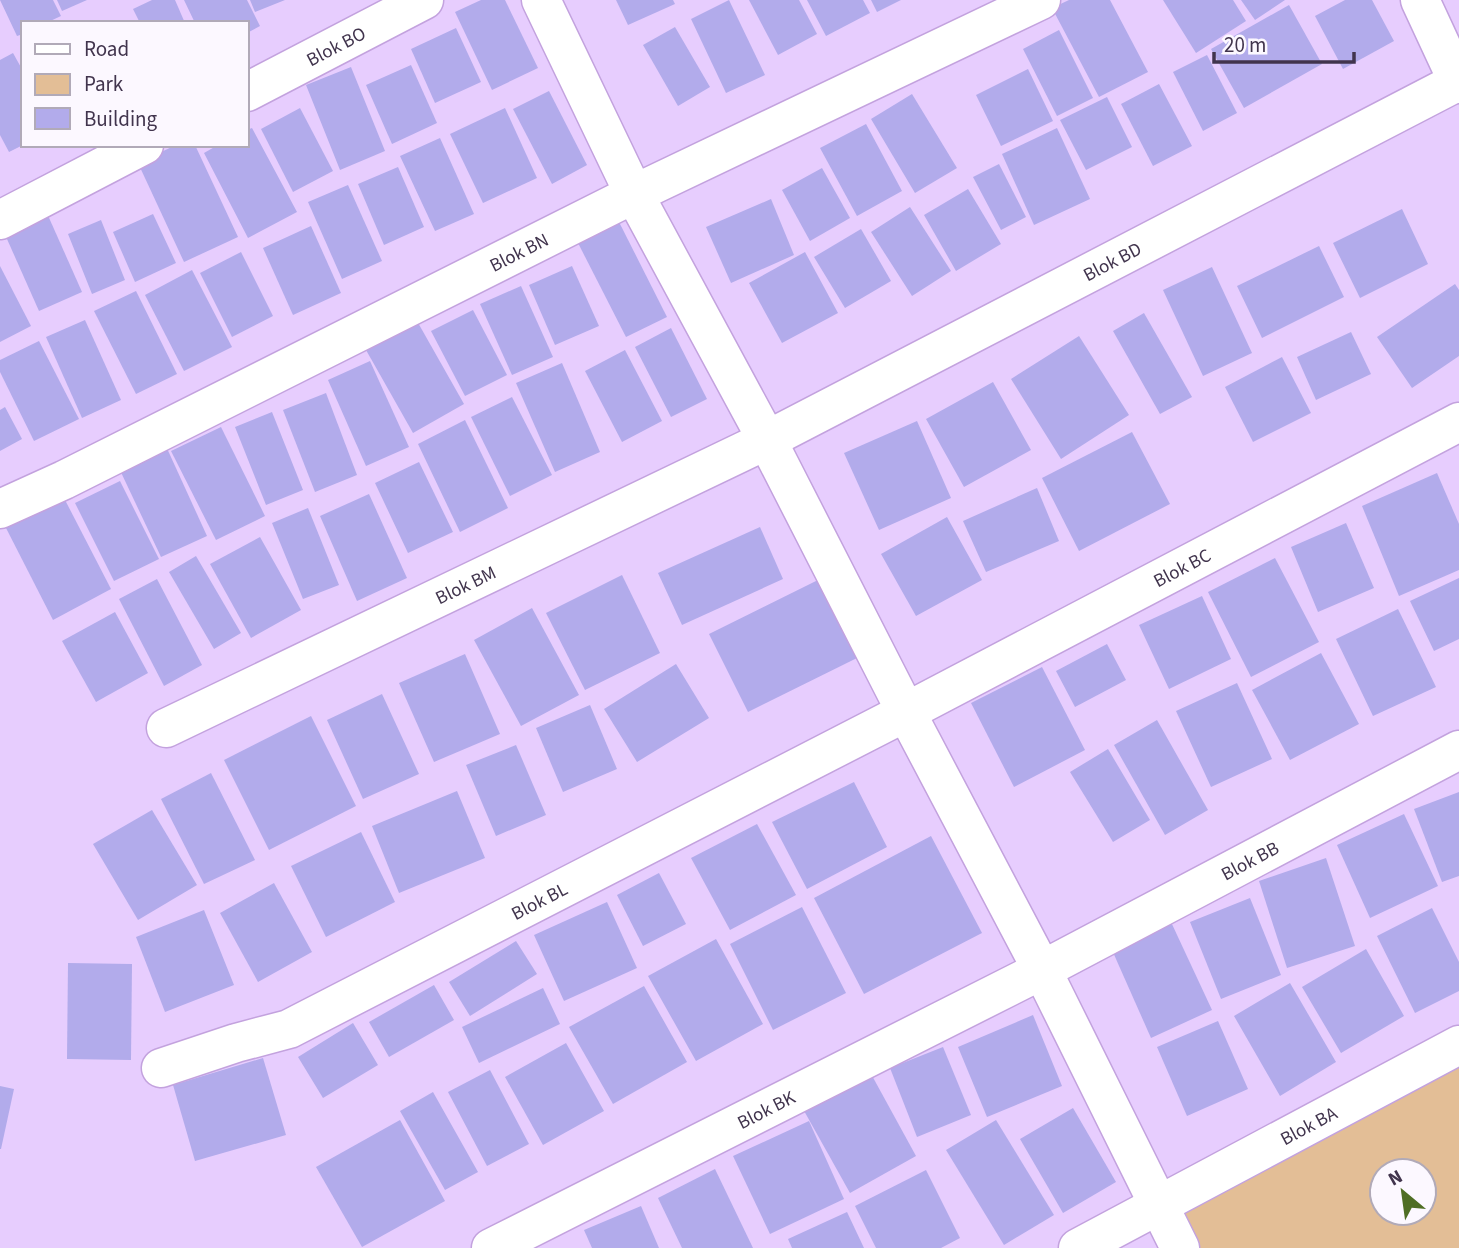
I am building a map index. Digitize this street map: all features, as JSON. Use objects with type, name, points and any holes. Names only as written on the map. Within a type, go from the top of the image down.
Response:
[{"type":"street","name":"Blok BO","points":[[248,91],[424,0]]},
{"type":"street","points":[[541,0],[634,194],[767,440],[1042,970],[1180,1248]]},
{"type":"street","name":"Blok BN","points":[[0,509],[64,480],[634,194],[1041,0]]},
{"type":"street","points":[[1420,0],[1459,82]]},
{"type":"street","name":"Blok BD","points":[[767,440],[1459,82]]},
{"type":"street","points":[[0,220],[140,147]]},
{"type":"street","name":"Blok BC","points":[[906,712],[1459,422]]},
{"type":"street","name":"Blok BM","points":[[166,728],[767,440]]},
{"type":"street","name":"Blok BL","points":[[161,1068],[289,1029],[906,712]]},
{"type":"street","name":"Blok BB","points":[[1042,970],[1459,750]]},
{"type":"street","name":"Blok BK","points":[[491,1248],[1042,970]]},
{"type":"street","name":"Blok BA","points":[[1079,1248],[1459,1045]]},
{"type":"green space","points":[[1459,1045],[1459,1248],[1180,1248],[1158,1206]]},
{"type":"building","points":[[0,0],[53,0],[61,16],[50,21],[21,21],[21,35],[17,36]]},
{"type":"building","points":[[57,0],[87,0],[62,11]]},
{"type":"building","points":[[152,0],[175,0],[184,21],[139,21],[133,9]]},
{"type":"building","points":[[184,0],[247,0],[260,26],[248,32],[248,21],[194,21]]},
{"type":"building","points":[[250,0],[285,0],[255,12]]},
{"type":"building","points":[[481,0],[505,0],[538,68],[492,90],[455,12]]},
{"type":"building","points":[[616,0],[673,0],[675,4],[628,25]]},
{"type":"building","points":[[729,0],[765,75],[726,93],[691,19]]},
{"type":"building","points":[[749,0],[799,0],[817,34],[778,55]]},
{"type":"building","points":[[807,0],[863,0],[870,13],[826,36]]},
{"type":"building","points":[[871,0],[901,0],[877,12]]},
{"type":"building","points":[[1069,0],[1110,0],[1148,72],[1099,97],[1052,8]]},
{"type":"building","points":[[1163,0],[1233,0],[1246,21],[1196,53]]},
{"type":"building","points":[[1241,0],[1285,0],[1255,20]]},
{"type":"building","points":[[1345,0],[1372,0],[1394,41],[1343,69],[1315,16]]},
{"type":"building","points":[[1289,5],[1322,64],[1244,108],[1211,49]]},
{"type":"building","points":[[675,27],[710,87],[678,106],[643,45]]},
{"type":"building","points":[[456,28],[481,82],[435,103],[411,49]]},
{"type":"building","points":[[1059,30],[1093,98],[1057,116],[1023,49]]},
{"type":"building","points":[[13,53],[21,67],[21,146],[9,152],[0,135],[0,60]]},
{"type":"building","points":[[1207,55],[1237,113],[1203,131],[1173,72]]},
{"type":"building","points":[[411,65],[437,123],[392,144],[366,85]]},
{"type":"building","points":[[351,67],[385,151],[340,170],[306,85]]},
{"type":"building","points":[[1028,69],[1053,121],[1001,146],[976,95]]},
{"type":"building","points":[[1159,84],[1192,146],[1153,166],[1121,104]]},
{"type":"building","points":[[549,91],[587,165],[552,184],[513,109]]},
{"type":"building","points":[[912,94],[957,168],[915,193],[871,119]]},
{"type":"building","points":[[1107,97],[1132,147],[1086,170],[1060,120]]},
{"type":"building","points":[[300,108],[333,171],[293,192],[261,129]]},
{"type":"building","points":[[505,108],[537,178],[483,203],[450,134]]},
{"type":"building","points":[[866,124],[902,191],[857,216],[820,148]]},
{"type":"building","points":[[252,128],[297,212],[248,238],[204,153],[214,147],[248,147],[248,130]]},
{"type":"building","points":[[1057,128],[1090,199],[1034,225],[1002,154]]},
{"type":"building","points":[[440,138],[474,214],[435,231],[400,156]]},
{"type":"building","points":[[172,147],[196,147],[238,237],[184,262],[138,163]]},
{"type":"building","points":[[999,164],[1026,217],[1001,230],[973,177]]},
{"type":"building","points":[[398,167],[424,227],[384,245],[358,184]]},
{"type":"building","points":[[822,168],[850,218],[810,241],[782,190]]},
{"type":"building","points":[[348,185],[382,261],[342,279],[308,202]]},
{"type":"building","points":[[968,189],[1001,244],[956,271],[924,215]]},
{"type":"building","points":[[771,199],[794,255],[731,283],[706,227]]},
{"type":"building","points":[[910,207],[951,271],[912,296],[871,232]]},
{"type":"building","points":[[1402,209],[1428,264],[1360,298],[1333,243]]},
{"type":"building","points":[[46,211],[82,292],[39,311],[3,230]]},
{"type":"building","points":[[153,214],[176,263],[135,282],[113,232]]},
{"type":"building","points":[[101,220],[125,280],[92,294],[68,234]]},
{"type":"building","points":[[618,220],[667,317],[626,337],[577,241]]},
{"type":"building","points":[[311,226],[341,293],[293,315],[263,248]]},
{"type":"building","points":[[861,229],[891,281],[845,308],[814,257]]},
{"type":"building","points":[[1319,246],[1344,297],[1262,338],[1237,286]]},
{"type":"building","points":[[241,252],[273,316],[232,337],[200,273]]},
{"type":"building","points":[[805,252],[838,313],[782,343],[749,283]]},
{"type":"building","points":[[0,266],[31,326],[0,342]]},
{"type":"building","points":[[572,266],[599,326],[555,345],[529,285]]},
{"type":"building","points":[[1212,267],[1252,353],[1203,376],[1163,290]]},
{"type":"building","points":[[192,270],[232,347],[184,371],[145,295]]},
{"type":"building","points":[[1455,284],[1459,290],[1459,356],[1412,388],[1377,337]]},
{"type":"building","points":[[521,286],[553,357],[512,375],[480,304]]},
{"type":"building","points":[[136,291],[177,374],[136,394],[94,311]]},
{"type":"building","points":[[473,310],[507,375],[465,396],[431,331]]},
{"type":"building","points":[[1144,313],[1192,397],[1160,414],[1113,331]]},
{"type":"building","points":[[85,320],[121,400],[82,418],[46,337]]},
{"type":"building","points":[[417,321],[464,404],[413,433],[366,350]]},
{"type":"building","points":[[671,328],[707,399],[671,417],[635,347]]},
{"type":"building","points":[[1351,332],[1371,374],[1316,400],[1297,357]]},
{"type":"building","points":[[1079,336],[1129,415],[1061,459],[1011,379]]},
{"type":"building","points":[[39,341],[79,419],[34,441],[0,372],[0,360]]},
{"type":"building","points":[[625,350],[662,421],[622,442],[585,371]]},
{"type":"building","points":[[1282,357],[1311,413],[1253,442],[1225,387]]},
{"type":"building","points":[[370,361],[409,447],[366,466],[328,380]]},
{"type":"building","points":[[562,363],[600,452],[555,472],[516,383]]},
{"type":"building","points":[[993,382],[1031,450],[964,487],[926,419]]},
{"type":"building","points":[[326,393],[357,475],[315,492],[283,410]]},
{"type":"building","points":[[512,397],[552,475],[510,496],[471,417]]},
{"type":"building","points":[[5,407],[22,439],[0,451],[0,410]]},
{"type":"building","points":[[272,412],[303,490],[266,505],[235,427]]},
{"type":"building","points":[[465,420],[508,508],[460,532],[418,444]]},
{"type":"building","points":[[917,421],[951,498],[879,530],[844,453]]},
{"type":"building","points":[[221,427],[265,516],[216,540],[171,451]]},
{"type":"building","points":[[1132,432],[1170,504],[1079,551],[1042,478]]},
{"type":"building","points":[[165,444],[207,536],[161,557],[118,466]]},
{"type":"building","points":[[419,462],[453,532],[408,553],[375,483]]},
{"type":"building","points":[[1437,473],[1459,524],[1459,570],[1399,596],[1362,506]]},
{"type":"building","points":[[120,481],[159,559],[114,581],[75,503]]},
{"type":"building","points":[[1037,488],[1059,541],[986,572],[963,521]]},
{"type":"building","points":[[369,494],[407,578],[357,601],[320,516]]},
{"type":"building","points":[[64,498],[111,589],[53,620],[6,528]]},
{"type":"building","points":[[308,508],[339,585],[303,599],[272,523]]},
{"type":"building","points":[[947,517],[982,580],[916,616],[881,554]]},
{"type":"building","points":[[1346,523],[1374,588],[1318,612],[1291,547]]},
{"type":"building","points":[[760,527],[783,579],[682,625],[658,573]]},
{"type":"building","points":[[260,537],[301,610],[251,638],[210,564]]},
{"type":"building","points":[[196,556],[241,633],[214,649],[169,572]]},
{"type":"building","points":[[1275,558],[1319,642],[1251,677],[1208,592]]},
{"type":"building","points":[[622,575],[660,653],[585,690],[546,613]]},
{"type":"building","points":[[1459,578],[1459,639],[1434,651],[1410,601]]},
{"type":"building","points":[[157,579],[202,665],[164,686],[119,599]]},
{"type":"building","points":[[818,580],[857,658],[748,712],[709,634]]},
{"type":"building","points":[[1202,596],[1231,659],[1169,689],[1139,625]]},
{"type":"building","points":[[532,608],[579,695],[521,726],[474,640]]},
{"type":"building","points":[[1398,609],[1436,687],[1373,716],[1336,639]]},
{"type":"building","points":[[115,612],[148,673],[96,702],[62,641]]},
{"type":"building","points":[[1107,644],[1126,680],[1075,707],[1056,671]]},
{"type":"building","points":[[1321,653],[1359,724],[1290,760],[1252,690]]},
{"type":"building","points":[[465,654],[500,734],[434,762],[399,683]]},
{"type":"building","points":[[676,664],[709,718],[637,762],[604,709]]},
{"type":"building","points":[[1042,667],[1085,750],[1014,787],[971,703]]},
{"type":"building","points":[[1237,683],[1272,759],[1211,787],[1176,711]]},
{"type":"building","points":[[382,694],[419,774],[363,799],[327,720]]},
{"type":"building","points":[[590,705],[617,769],[563,792],[536,728]]},
{"type":"building","points":[[311,716],[356,806],[269,850],[224,760]]},
{"type":"building","points":[[1157,720],[1208,810],[1165,835],[1114,745]]},
{"type":"building","points":[[516,745],[546,815],[496,836],[466,765]]},
{"type":"building","points":[[1108,749],[1150,820],[1113,842],[1070,772]]},
{"type":"building","points":[[211,773],[255,860],[204,884],[161,799]]},
{"type":"building","points":[[854,782],[887,847],[807,889],[772,822]]},
{"type":"building","points":[[457,791],[485,858],[399,893],[372,826]]},
{"type":"building","points":[[1459,792],[1459,876],[1442,882],[1414,809]]},
{"type":"building","points":[[152,810],[197,885],[138,920],[93,844]]},
{"type":"building","points":[[1404,814],[1438,886],[1370,918],[1337,845]]},
{"type":"building","points":[[757,824],[796,895],[730,930],[691,858]]},
{"type":"building","points":[[361,832],[395,902],[326,937],[291,866]]},
{"type":"building","points":[[931,836],[982,933],[864,994],[814,898]]},
{"type":"building","points":[[1326,858],[1355,946],[1287,968],[1259,881]]},
{"type":"building","points":[[659,873],[686,924],[643,946],[617,895]]},
{"type":"building","points":[[274,883],[312,952],[258,982],[220,913]]},
{"type":"building","points":[[1250,898],[1281,975],[1221,999],[1190,922]]},
{"type":"building","points":[[607,902],[637,968],[564,1001],[534,935]]},
{"type":"building","points":[[802,907],[846,993],[773,1030],[730,944]]},
{"type":"building","points":[[1432,908],[1459,962],[1459,991],[1415,1013],[1377,936]]},
{"type":"building","points":[[204,910],[234,985],[165,1012],[136,937]]},
{"type":"building","points":[[1171,922],[1212,1010],[1151,1038],[1112,950]]},
{"type":"building","points":[[716,939],[763,1024],[696,1061],[648,976]]},
{"type":"building","points":[[516,941],[537,974],[470,1016],[449,982]]},
{"type":"building","points":[[1366,949],[1404,1016],[1341,1053],[1302,987]]},
{"type":"building","points":[[68,963],[132,964],[131,1060],[67,1059]]},
{"type":"building","points":[[1290,983],[1336,1062],[1280,1096],[1234,1016]]},
{"type":"building","points":[[434,985],[454,1020],[389,1057],[369,1022]]},
{"type":"building","points":[[644,986],[687,1062],[613,1104],[569,1027]]},
{"type":"building","points":[[543,988],[560,1024],[479,1063],[462,1027]]},
{"type":"building","points":[[1033,1015],[1062,1086],[987,1117],[958,1047]]},
{"type":"building","points":[[1218,1021],[1248,1089],[1187,1116],[1157,1047]]},
{"type":"building","points":[[353,1023],[378,1065],[323,1098],[298,1057]]},
{"type":"building","points":[[566,1043],[604,1111],[543,1145],[505,1077]]},
{"type":"building","points":[[943,1047],[971,1115],[917,1137],[890,1068]]},
{"type":"building","points":[[263,1058],[286,1135],[195,1161],[173,1085]]},
{"type":"building","points":[[490,1070],[529,1144],[487,1166],[448,1092]]},
{"type":"building","points":[[870,1072],[916,1156],[850,1193],[803,1109]]},
{"type":"building","points":[[0,1086],[14,1089],[1,1149],[0,1149]]},
{"type":"building","points":[[433,1092],[478,1172],[445,1190],[400,1111]]},
{"type":"building","points":[[1073,1108],[1116,1182],[1063,1213],[1020,1139]]},
{"type":"building","points":[[400,1120],[445,1201],[362,1247],[316,1167]]},
{"type":"building","points":[[996,1120],[1054,1215],[1004,1245],[946,1150]]},
{"type":"building","points":[[809,1121],[844,1199],[770,1234],[733,1156]]},
{"type":"building","points":[[715,1169],[753,1248],[682,1248],[658,1198]]},
{"type":"building","points":[[926,1170],[960,1238],[941,1248],[876,1248],[855,1206]]},
{"type":"building","points":[[641,1206],[659,1248],[592,1248],[584,1230]]},
{"type":"building","points":[[847,1212],[864,1248],[792,1248],[788,1239]]}]
